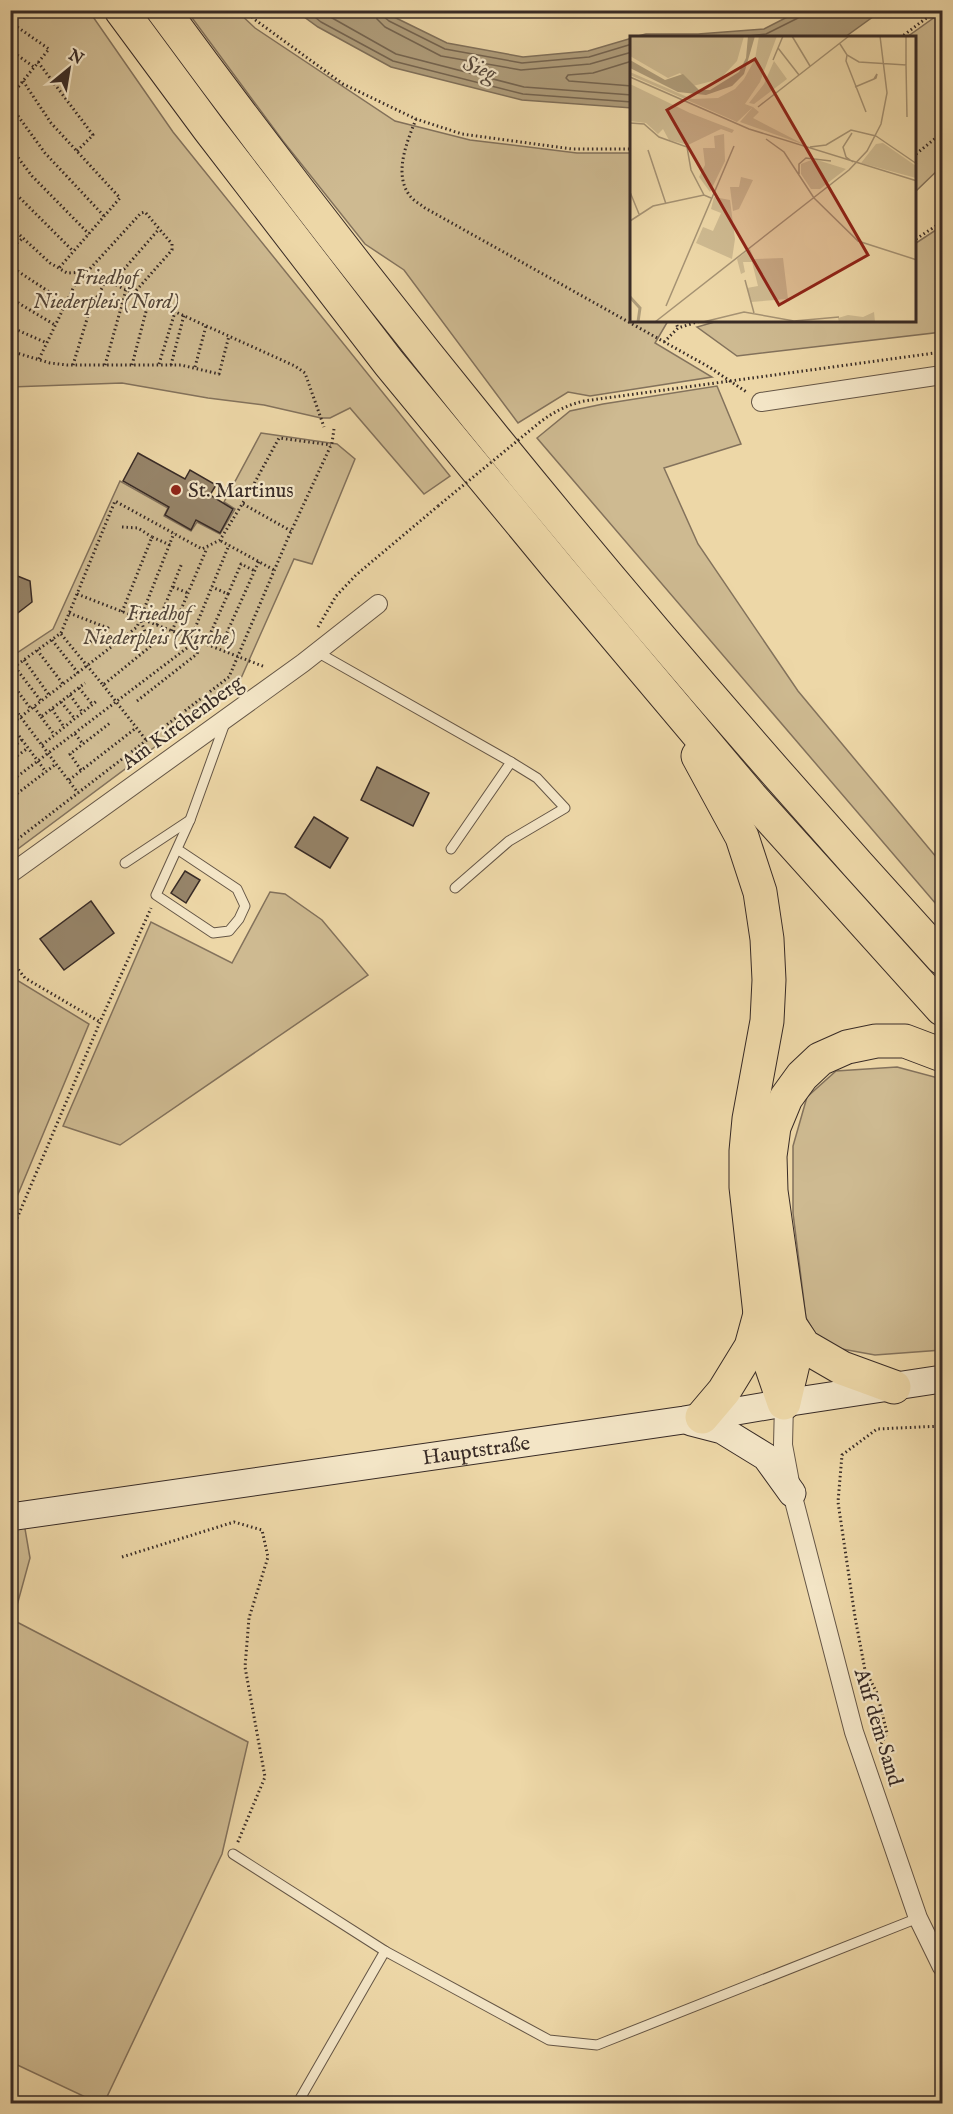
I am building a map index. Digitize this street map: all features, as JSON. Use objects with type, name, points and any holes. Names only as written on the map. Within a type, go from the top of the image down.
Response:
[{"type":"highway","points":[[121,10],[209,129],[389,363],[751,797],[942,1009]]},
{"type":"highway","points":[[163,10],[234,108],[422,348],[582,545],[832,837],[942,958]]},
{"type":"highway","points":[[667,698],[742,837],[760,892],[768,960],[767,1021],[749,1119],[746,1187],[775,1320],[793,1364],[784,1403]]},
{"type":"highway","points":[[832,837],[859,850],[942,935]]},
{"type":"highway","points":[[693,1419],[724,1391],[751,1347],[775,1320],[770,1156],[774,1127],[786,1098],[802,1076],[820,1059],[847,1047],[876,1041],[905,1041],[942,1055]]},
{"type":"highway","points":[[775,1320],[804,1346],[842,1368],[894,1387]]},
{"type":"main road","name":"Hauptstraße","points":[[10,1517],[693,1419],[942,1379]]},
{"type":"main road","points":[[693,1419],[722,1430],[766,1457],[792,1493]]},
{"type":"street","points":[[761,402],[942,375]]},
{"type":"street","name":"Am Kirchenberg","points":[[10,874],[281,678],[315,643],[378,604]]},
{"type":"street","name":"Auf dem Sand","points":[[784,1403],[783,1445],[792,1493],[854,1732],[918,1918],[942,1967]]},
{"type":"lane","points":[[315,643],[537,778],[565,808],[509,841],[455,888]]},
{"type":"lane","points":[[177,849],[237,889],[245,906],[239,920],[229,931],[213,933],[156,895],[190,819],[227,718]]},
{"type":"lane","points":[[451,849],[510,762]]},
{"type":"lane","points":[[125,863],[190,819]]},
{"type":"lane","points":[[233,1854],[385,1951],[549,2040],[597,2045],[918,1918]]},
{"type":"lane","points":[[297,2103],[385,1951]]},
{"type":"path","points":[[246,10],[254,19],[343,84],[416,119],[462,134],[572,149],[630,148]]},
{"type":"path","points":[[903,36],[937,10]]},
{"type":"path","points":[[10,22],[49,49],[10,97]]},
{"type":"path","points":[[10,50],[34,67]]},
{"type":"path","points":[[39,62],[93,135],[75,152]]},
{"type":"path","points":[[23,81],[51,123],[75,152],[120,198],[59,268]]},
{"type":"path","points":[[10,85],[17,89]]},
{"type":"path","points":[[10,105],[45,153],[104,216]]},
{"type":"path","points":[[416,119],[404,149],[402,180],[410,195],[425,208],[664,342],[729,380],[761,402]]},
{"type":"path","points":[[917,152],[942,133]]},
{"type":"path","points":[[10,147],[32,176],[89,234]]},
{"type":"path","points":[[10,188],[74,251]]},
{"type":"path","points":[[87,272],[141,213],[145,212],[172,244],[172,250],[134,293]]},
{"type":"path","points":[[917,238],[942,222]]},
{"type":"path","points":[[10,226],[50,263],[67,273],[87,272],[305,373],[324,427]]},
{"type":"path","points":[[112,283],[159,229]]},
{"type":"path","points":[[10,249],[23,238]]},
{"type":"path","points":[[10,266],[66,303]]},
{"type":"path","points":[[39,359],[81,272]]},
{"type":"path","points":[[73,365],[90,309],[106,281]]},
{"type":"path","points":[[105,365],[126,290]]},
{"type":"path","points":[[10,298],[55,326]]},
{"type":"path","points":[[132,366],[149,300]]},
{"type":"path","points":[[159,364],[175,312]]},
{"type":"path","points":[[171,365],[184,315]]},
{"type":"path","points":[[675,322],[678,328]]},
{"type":"path","points":[[664,342],[678,328],[697,322]]},
{"type":"path","points":[[195,368],[206,326]]},
{"type":"path","points":[[10,327],[47,343]]},
{"type":"path","points":[[10,351],[73,365],[159,364],[195,368],[219,374],[229,336]]},
{"type":"path","points":[[315,643],[336,596],[356,575],[552,412],[584,400],[942,352]]},
{"type":"path","points":[[10,845],[230,677],[291,531],[331,446],[334,429]]},
{"type":"path","points":[[10,670],[61,633],[115,501],[202,549],[220,540],[279,438],[331,446]]},
{"type":"path","points":[[243,503],[291,531]]},
{"type":"path","points":[[122,527],[138,528],[170,545]]},
{"type":"path","points":[[46,772],[11,724],[137,627],[174,533]]},
{"type":"path","points":[[122,612],[152,537]]},
{"type":"path","points":[[220,540],[274,570]]},
{"type":"path","points":[[10,783],[187,648],[229,545]]},
{"type":"path","points":[[172,631],[207,546]]},
{"type":"path","points":[[225,637],[259,561]]},
{"type":"path","points":[[157,626],[182,563]]},
{"type":"path","points":[[210,632],[241,564],[255,571]]},
{"type":"path","points":[[173,587],[188,593]]},
{"type":"path","points":[[212,587],[228,594]]},
{"type":"path","points":[[77,594],[272,670],[281,678]]},
{"type":"path","points":[[69,613],[108,628],[86,645]]},
{"type":"path","points":[[103,685],[151,646],[140,619]]},
{"type":"path","points":[[61,633],[146,741]]},
{"type":"path","points":[[52,640],[78,673]]},
{"type":"path","points":[[137,701],[197,654],[201,643]]},
{"type":"path","points":[[38,650],[63,684]]},
{"type":"path","points":[[24,660],[49,695]]},
{"type":"path","points":[[15,667],[41,701]]},
{"type":"path","points":[[10,681],[54,734]]},
{"type":"path","points":[[41,717],[85,683]]},
{"type":"path","points":[[79,688],[92,704]]},
{"type":"path","points":[[70,695],[83,713]]},
{"type":"path","points":[[42,744],[98,700]]},
{"type":"path","points":[[61,702],[75,719]]},
{"type":"path","points":[[10,703],[78,793]]},
{"type":"path","points":[[52,709],[64,727]]},
{"type":"path","points":[[81,770],[70,754],[110,723]]},
{"type":"path","points":[[69,780],[136,728]]},
{"type":"path","points":[[75,733],[83,744]]},
{"type":"path","points":[[10,749],[22,740]]},
{"type":"path","points":[[10,761],[28,748]]},
{"type":"path","points":[[10,799],[56,764]]},
{"type":"path","points":[[10,1235],[156,895]]},
{"type":"path","points":[[10,959],[25,978],[100,1022]]},
{"type":"path","points":[[867,1771],[887,1732],[877,1693],[865,1670],[855,1617],[838,1502],[842,1455],[877,1429],[942,1426]]},
{"type":"path","points":[[122,1557],[234,1522],[262,1530],[268,1557],[249,1618],[244,1667],[265,1777],[233,1854]]},
{"type":"green space","name":"Friedhof Niederpleis (Nord)","points":[[10,11],[89,11],[173,132],[450,476],[424,494],[350,408],[330,418],[321,418],[264,405],[122,383],[11,387]]},
{"type":"green space","points":[[187,11],[237,11],[255,28],[395,121],[470,140],[577,153],[630,153],[630,322],[667,322],[655,343],[712,377],[590,396],[568,392],[518,423],[404,270],[365,244],[283,141]]},
{"type":"green space","points":[[942,12],[942,166],[917,190],[917,36],[908,36]]},
{"type":"green space","points":[[942,226],[942,332],[737,356],[697,327],[714,322],[917,322],[917,242]]},
{"type":"green space","points":[[717,386],[741,444],[664,468],[698,544],[798,691],[942,864],[942,911],[537,438],[570,411]]},
{"type":"green space","name":"Friedhof Niederpleis (Kirche)","points":[[261,433],[337,444],[355,459],[312,564],[294,559],[238,685],[11,854],[11,657],[53,629],[120,481],[168,508],[164,516],[191,531],[197,522],[220,534],[235,509],[224,502]]},
{"type":"green space","points":[[270,892],[285,894],[322,920],[368,975],[120,1145],[63,1126],[151,922],[232,963]]},
{"type":"green space","points":[[11,972],[15,979],[89,1024],[11,1211]]},
{"type":"green space","points":[[897,1067],[942,1079],[942,1350],[875,1355],[842,1349],[818,1338],[806,1318],[793,1213],[793,1146],[807,1097],[836,1071]]},
{"type":"green space","points":[[23,1517],[30,1558],[13,1620],[248,1742],[222,1854],[104,2103],[98,2103],[11,2062],[10,1519]]},
{"type":"water","name":"Sieg","points":[[296,11],[386,11],[447,43],[523,57],[588,51],[630,39],[630,108],[522,100],[391,67],[318,27]]},
{"type":"water","points":[[799,11],[881,11],[846,36],[638,36],[646,34],[698,34],[764,29]]},
{"type":"building","name":"St. Martinus","points":[[138,453],[185,479],[190,470],[216,485],[210,495],[233,509],[220,533],[196,520],[191,530],[165,515],[169,507],[123,481]]},
{"type":"building","points":[[10,573],[30,581],[32,602],[10,619]]},
{"type":"building","points":[[377,767],[429,793],[413,826],[361,800]]},
{"type":"building","points":[[314,817],[348,838],[330,868],[295,847]]},
{"type":"building","points":[[185,871],[200,880],[186,903],[171,893]]},
{"type":"building","points":[[91,901],[114,933],[64,970],[40,939]]},
{"type":"place","name":"St. Martinus","points":[[176,490]]}]
